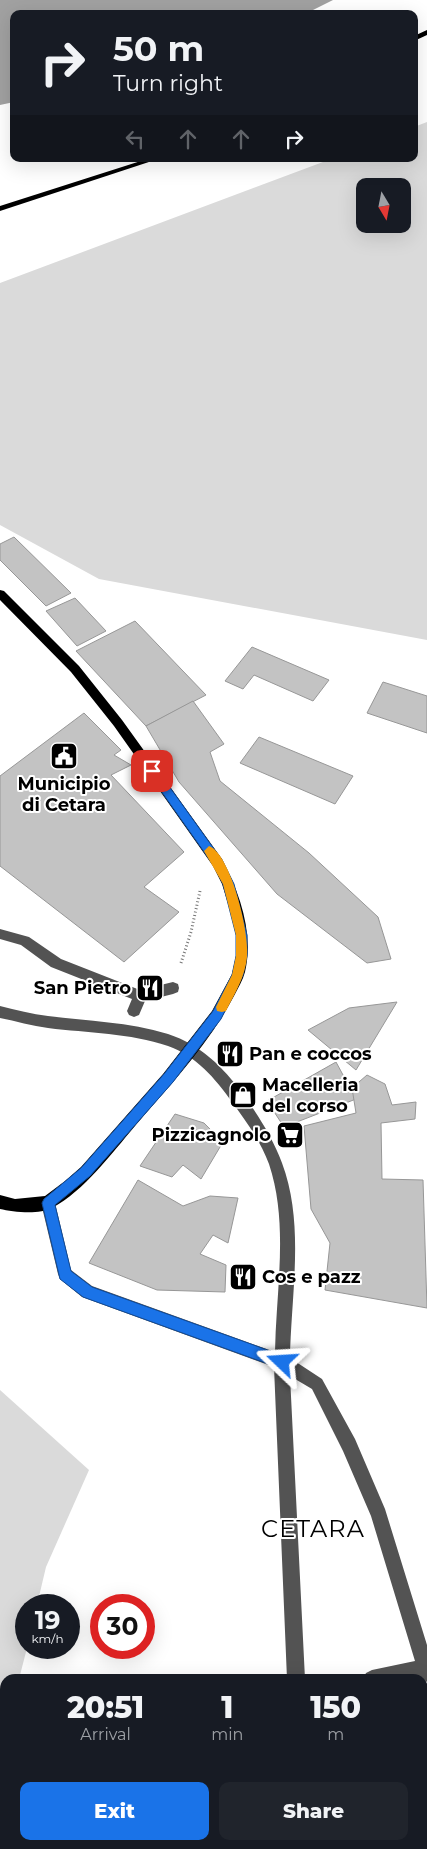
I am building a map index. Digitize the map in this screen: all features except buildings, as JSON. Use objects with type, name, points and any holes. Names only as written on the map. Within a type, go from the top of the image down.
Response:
[{"type":"main road","points":[[0,209],[145,162]]},
{"type":"main road","points":[[0,594],[75,669],[118,723],[218,863],[228,884],[242,935],[242,956],[238,975],[217,1015],[168,1078],[86,1172],[48,1203],[15,1206],[0,1202]]},
{"type":"street","points":[[0,934],[25,941],[56,962],[140,996],[173,988]]},
{"type":"street","points":[[134,1012],[140,996]]},
{"type":"street","points":[[0,1012],[43,1021],[170,1040],[199,1055],[223,1079],[265,1138],[276,1164],[280,1181],[286,1240],[286,1288],[282,1362],[296,1674]]},
{"type":"street","points":[[48,1203],[65,1274],[88,1292],[282,1362],[317,1384],[349,1445],[379,1515],[426,1671],[406,1674]]},
{"type":"path","points":[[173,988],[191,932],[200,891],[228,884]]},
{"type":"shaded area","points":[[0,0],[333,0],[313,10],[10,10],[10,103],[0,105]]},
{"type":"shaded area","points":[[427,122],[427,640],[99,579],[0,525],[0,283],[323,162],[418,162],[418,125]]},
{"type":"shaded area","points":[[0,1390],[89,1470],[46,1567],[40,1594],[15,1594],[15,1659],[24,1659],[20,1674],[0,1674]]},
{"type":"slow traffic","points":[[209,851],[218,863],[228,884],[242,935],[242,956],[238,975],[222,1007]]},
{"type":"place","name":"Municipio di Cetara","points":[[64,756]]},
{"type":"place","name":"San Pietro","points":[[150,988]]},
{"type":"place","name":"Pan e coccos","points":[[230,1054]]},
{"type":"place","name":"Macelleria del corso","points":[[243,1095]]},
{"type":"place","name":"Pizzicagnolo","points":[[290,1135]]},
{"type":"place","name":"Cos e pazz","points":[[243,1277]]},
{"type":"district","name":"CETARA","points":[[313,1528]]},
{"type":"route","points":[[152,771],[218,863],[228,884],[242,935],[242,956],[238,975],[217,1015],[168,1078],[86,1172],[48,1203],[65,1274],[88,1292],[282,1362]]}]
